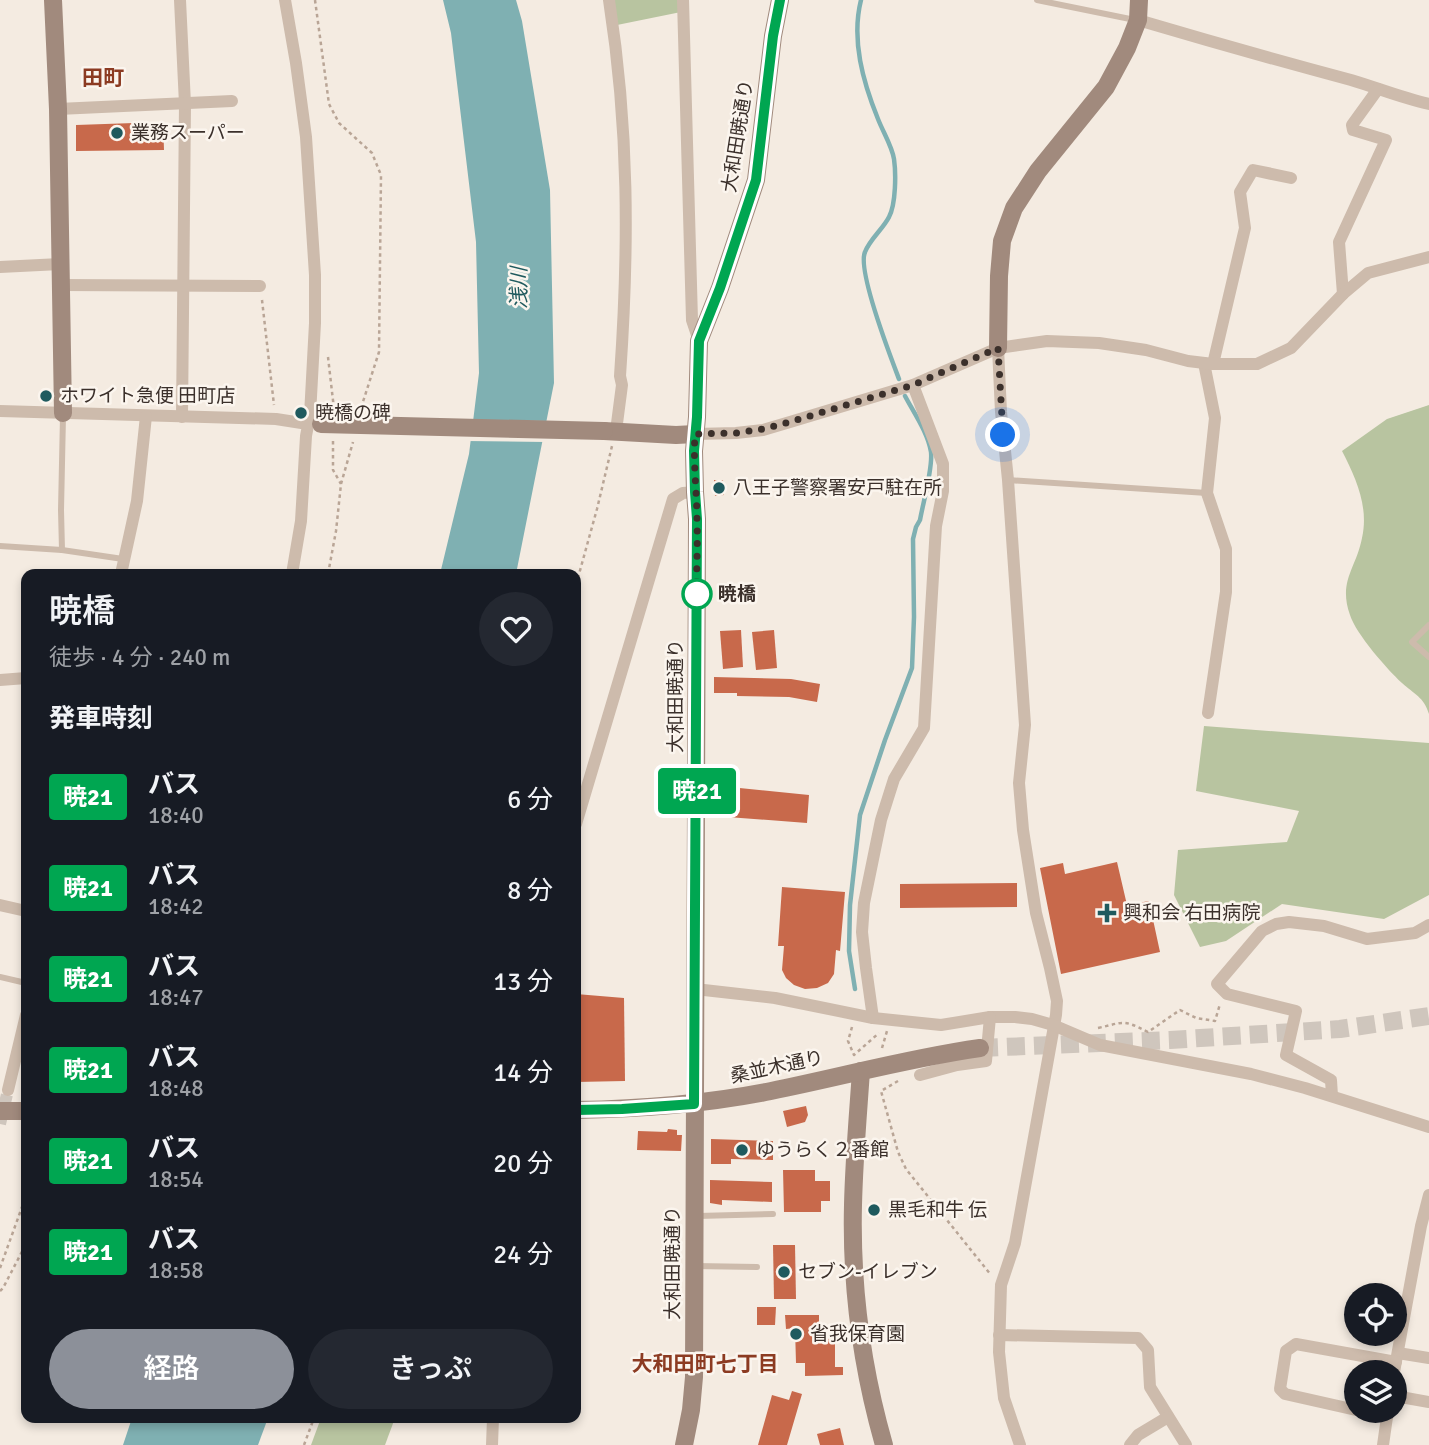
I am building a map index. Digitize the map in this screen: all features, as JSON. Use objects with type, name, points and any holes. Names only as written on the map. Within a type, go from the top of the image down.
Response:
[{"type":"street","points":[[54,0],[63,413]]},
{"type":"street","points":[[180,0],[185,104],[183,417]]},
{"type":"street","points":[[285,0],[301,96],[313,230],[313,379],[321,421]]},
{"type":"street","points":[[609,0],[621,93],[626,184],[626,260],[620,376],[622,385],[611,434]]},
{"type":"street","points":[[683,0],[692,320],[699,341]]},
{"type":"street","name":"大和田暁通り","points":[[684,1445],[694,1377],[695,434],[699,341],[720,288],[756,180],[773,36],[780,0]]},
{"type":"street","points":[[1020,1445],[1004,1398],[999,1352],[1001,1285],[1015,1242],[1056,1001],[1036,913],[1023,830],[1019,783],[1025,725],[1001,412],[999,276],[1002,241],[1014,208],[1038,171],[1106,87],[1127,48],[1138,20],[1139,0]]},
{"type":"street","points":[[1138,20],[1429,104]]},
{"type":"street","points":[[1343,294],[1339,242],[1386,140],[1353,130],[1352,125],[1378,89]]},
{"type":"street","points":[[58,109],[232,101]]},
{"type":"street","points":[[1208,713],[1226,592],[1226,549],[1207,493],[1216,418],[1209,364],[1245,228],[1240,192],[1253,170],[1291,178]]},
{"type":"street","points":[[0,411],[276,419],[611,434],[736,433],[763,429],[913,385],[998,348],[1047,341],[1099,343],[1209,364],[1257,364],[1291,348],[1343,294],[1368,273],[1429,257]]},
{"type":"street","points":[[0,267],[60,264]]},
{"type":"street","points":[[60,285],[260,286]]},
{"type":"street","points":[[873,1018],[862,932],[863,903],[881,820],[894,779],[924,728],[936,526],[943,491],[943,464],[913,385]]},
{"type":"street","points":[[122,569],[137,501],[146,416]]},
{"type":"street","points":[[293,569],[301,521],[306,436],[321,421]]},
{"type":"street","points":[[581,807],[673,499],[683,493],[695,492]]},
{"type":"street","points":[[0,680],[21,678]]},
{"type":"street","points":[[0,905],[21,910]]},
{"type":"street","points":[[1332,1097],[1331,1080],[1286,1055],[1296,1011],[1227,994],[1217,984],[1262,931],[1276,924],[1289,922],[1324,926],[1367,939],[1415,933],[1429,925]]},
{"type":"street","points":[[695,989],[775,998],[873,1018],[941,1025],[990,1017],[1032,1019],[1100,1045],[1251,1074],[1429,1127]]},
{"type":"street","points":[[920,1075],[957,1065],[986,1061],[990,1017]]},
{"type":"street","points":[[8,1090],[21,1037]]},
{"type":"street","name":"桑並木通り","points":[[581,1110],[694,1104],[772,1091],[980,1048]]},
{"type":"street","points":[[861,1071],[853,1206],[856,1303],[866,1372],[884,1445]]},
{"type":"street","points":[[0,1111],[21,1111]]},
{"type":"street","points":[[1396,1360],[1420,1226],[1429,1195]]},
{"type":"street","points":[[999,1335],[1138,1338],[1148,1350],[1150,1387],[1186,1445]]},
{"type":"street","points":[[1344,1407],[1285,1394],[1280,1389],[1286,1351],[1296,1344],[1385,1360]]},
{"type":"street","points":[[1407,1361],[1429,1358]]},
{"type":"street","points":[[1407,1398],[1429,1402]]},
{"type":"street","points":[[1130,1445],[1138,1435],[1168,1417]]},
{"type":"street","points":[[492,1445],[493,1423]]},
{"type":"street","points":[[1383,1445],[1386,1423]]},
{"type":"lane","points":[[1037,0],[1138,20]]},
{"type":"lane","points":[[62,550],[63,413]]},
{"type":"lane","points":[[1008,480],[1207,493]]},
{"type":"lane","points":[[0,546],[62,550],[124,560]]},
{"type":"lane","points":[[1429,625],[1412,642],[1429,657]]},
{"type":"lane","points":[[0,977],[21,982]]},
{"type":"lane","points":[[694,1216],[773,1214]]},
{"type":"lane","points":[[693,1266],[757,1266]]},
{"type":"path","points":[[314,0],[332,112],[348,133],[372,153],[381,175],[379,352],[359,415]]},
{"type":"path","points":[[260,286],[276,419]]},
{"type":"path","points":[[321,421],[334,398],[328,352]]},
{"type":"path","points":[[580,569],[597,509],[611,434]]},
{"type":"path","points":[[333,439],[333,470],[341,484]]},
{"type":"path","points":[[329,569],[341,484],[353,441]]},
{"type":"path","points":[[1092,1029],[1126,1022],[1148,1032],[1180,1010],[1196,1018],[1215,1021],[1223,990]]},
{"type":"path","points":[[856,1014],[848,1041],[854,1055],[883,1030],[888,1030],[881,1052]]},
{"type":"path","points":[[920,1075],[902,1079],[881,1091],[898,1152],[906,1169],[1001,1285]]},
{"type":"path","points":[[0,1268],[21,1210]]},
{"type":"path","points":[[0,1291],[21,1254]]},
{"type":"path","points":[[304,1445],[312,1423]]},
{"type":"green space","points":[[613,0],[680,0],[681,12],[617,25]]},
{"type":"green space","points":[[1429,405],[1429,714],[1421,700],[1373,651],[1350,615],[1347,584],[1362,538],[1364,515],[1356,482],[1342,451],[1387,419]]},
{"type":"green space","points":[[1204,726],[1429,743],[1429,895],[1384,919],[1282,904],[1226,941],[1200,947],[1174,895],[1178,850],[1287,842],[1299,811],[1196,791]]},
{"type":"green space","points":[[319,1423],[393,1423],[385,1445],[311,1445]]},
{"type":"water","name":"浅川","points":[[443,0],[516,0],[522,21],[550,190],[554,383],[517,569],[441,569],[469,454],[479,373],[476,242],[451,33]]},
{"type":"water","points":[[130,1423],[266,1423],[258,1445],[123,1445]]},
{"type":"pier","points":[[469,420],[550,421],[546,442],[467,441]]},
{"type":"building","points":[[163,122],[164,150],[76,151],[76,125]]},
{"type":"building","name":"八王子警察署安戸駐在所","points":[[714,480],[723,480],[724,495],[715,496]]},
{"type":"building","points":[[741,630],[743,667],[723,669],[720,631]]},
{"type":"building","points":[[774,630],[777,668],[756,670],[752,632]]},
{"type":"building","points":[[714,677],[791,679],[820,684],[817,702],[789,697],[714,693]]},
{"type":"building","points":[[720,786],[809,795],[807,823],[714,816],[714,808],[718,808]]},
{"type":"building","points":[[1117,862],[1127,905],[1149,901],[1160,952],[1061,974],[1040,868],[1063,863],[1065,874]]},
{"type":"building","points":[[1017,883],[1017,907],[900,908],[900,884]]},
{"type":"building","points":[[782,887],[845,892],[840,951],[836,950],[834,974],[828,983],[817,988],[805,989],[794,985],[782,970],[784,946],[778,946]]},
{"type":"building","points":[[581,994],[624,998],[625,1081],[581,1082]]},
{"type":"building","points":[[806,1106],[808,1115],[805,1122],[787,1127],[783,1111]]},
{"type":"building","points":[[668,1129],[677,1130],[677,1135],[682,1135],[681,1151],[637,1150],[638,1131],[667,1132]]},
{"type":"building","name":"ゆうらく２番館","points":[[711,1139],[773,1141],[773,1160],[731,1159],[731,1164],[711,1164]]},
{"type":"building","points":[[783,1170],[815,1170],[815,1181],[830,1181],[830,1201],[821,1201],[821,1212],[784,1212]]},
{"type":"building","points":[[710,1180],[772,1182],[772,1202],[722,1200],[722,1205],[710,1203]]},
{"type":"building","name":"セブン-イレブン","points":[[773,1245],[795,1245],[796,1299],[774,1299]]},
{"type":"building","points":[[757,1307],[776,1307],[775,1325],[757,1325]]},
{"type":"building","points":[[785,1315],[819,1315],[819,1336],[835,1336],[835,1367],[843,1367],[843,1375],[805,1376],[805,1363],[796,1363],[795,1328],[786,1329]]},
{"type":"building","points":[[792,1391],[802,1394],[787,1445],[758,1445],[772,1395],[789,1400]]},
{"type":"building","points":[[840,1428],[844,1445],[820,1445],[817,1434]]},
{"type":"waterway","points":[[861,0],[857,30],[863,76],[895,165],[891,211],[867,247],[864,262],[876,314],[899,379]]},
{"type":"waterway","points":[[855,989],[849,951],[850,905],[860,815],[912,668],[913,539],[920,520],[931,467],[927,438],[905,396]]},
{"type":"tunnel","points":[[980,1048],[1340,1029],[1429,1016]]},
{"type":"tunnel","points":[[0,1124],[8,1090]]},
{"type":"bus line","name":"暁21","points":[[581,1110],[694,1104],[697,732],[697,519],[694,451],[699,341],[720,288],[756,180],[773,36],[780,0]]},
{"type":"place","name":"業務スーパー","points":[[117,133]]},
{"type":"place","name":"ホワイト急便 田町店","points":[[46,396]]},
{"type":"place","name":"暁橋の碑","points":[[301,413]]},
{"type":"place","name":"八王子警察署安戸駐在所","points":[[719,488]]},
{"type":"place","name":"暁橋","points":[[697,594]]},
{"type":"place","name":"興和会 右田病院","points":[[1107,913]]},
{"type":"place","name":"ゆうらく２番館","points":[[742,1150]]},
{"type":"place","name":"黒毛和牛 伝","points":[[874,1210]]},
{"type":"place","name":"セブン-イレブン","points":[[784,1272]]},
{"type":"place","name":"省我保育園","points":[[796,1334]]},
{"type":"district","name":"田町","points":[[103,78]]},
{"type":"district","name":"大和田町七丁目","points":[[705,1364]]},
{"type":"route","points":[[697,594],[695,434],[736,433],[790,422],[913,385],[998,348],[1003,435]]}]
